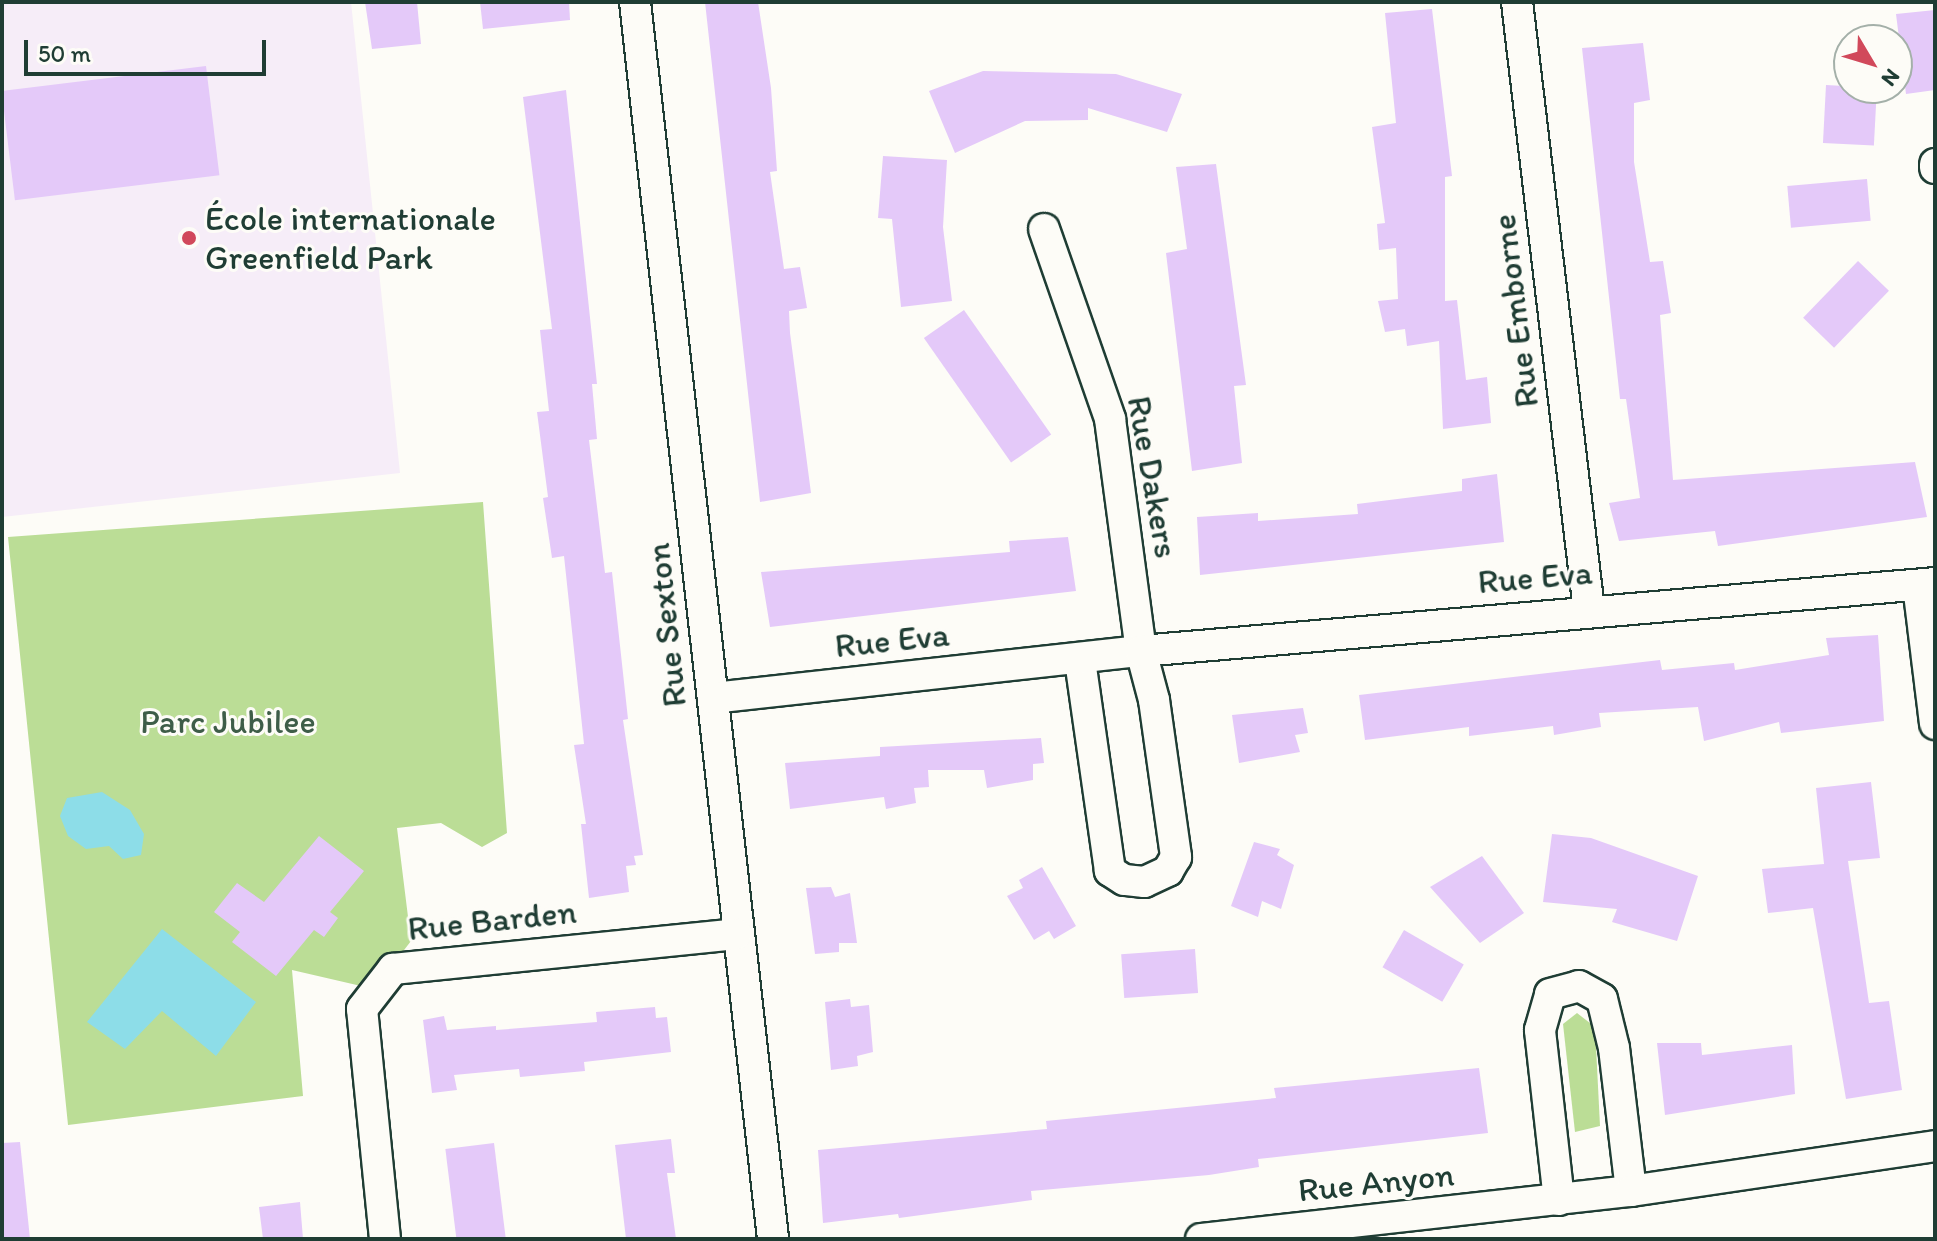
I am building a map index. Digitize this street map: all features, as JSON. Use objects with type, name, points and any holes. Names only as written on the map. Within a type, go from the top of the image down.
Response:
[{"type":"street","name":"Rue Sexton","points":[[635,2],[713,698],[736,934],[773,1239]]},
{"type":"street","name":"Rue Emborne","points":[[1517,2],[1589,610]]},
{"type":"street","name":"Rue Dakers","points":[[1044,229],[1110,419],[1141,651]]},
{"type":"street","name":"Rue Eva","points":[[713,698],[1141,651],[1589,610],[1926,584]]},
{"type":"street","points":[[1926,584],[1935,724]]},
{"type":"street","points":[[1080,659],[1110,871],[1124,880],[1144,882],[1168,871],[1176,857],[1154,700],[1141,651]]},
{"type":"street","name":"Rue Barden","points":[[385,1239],[362,1009],[393,969],[736,934]]},
{"type":"street","points":[[1559,1200],[1540,1030],[1550,994],[1579,986],[1602,999],[1631,1191]]},
{"type":"street","name":"Rue Anyon","points":[[1201,1239],[1631,1191],[1935,1146]]},
{"type":"shaded area","name":"École internationale Greenfield Park","points":[[2,2],[351,2],[400,473],[2,517]]},
{"type":"green space","name":"Parc Jubilee","points":[[483,502],[507,833],[482,847],[441,823],[397,828],[411,941],[374,989],[292,970],[303,1096],[68,1125],[8,537]]},
{"type":"green space","points":[[1577,1013],[1595,1027],[1600,1126],[1575,1132],[1563,1024]]},
{"type":"water","points":[[102,792],[130,810],[144,834],[141,855],[123,859],[109,846],[86,849],[68,836],[60,816],[67,798]]},
{"type":"water","points":[[162,929],[256,1002],[216,1056],[162,1011],[125,1049],[87,1022]]},
{"type":"building","points":[[365,2],[417,2],[421,44],[372,49]]},
{"type":"building","points":[[480,2],[569,2],[570,20],[483,29]]},
{"type":"building","points":[[705,2],[758,2],[771,88],[777,171],[770,172],[784,269],[800,267],[807,308],[789,311],[811,493],[760,502]]},
{"type":"building","points":[[1432,9],[1452,176],[1445,177],[1445,301],[1457,300],[1466,380],[1487,377],[1491,423],[1443,429],[1439,341],[1407,346],[1405,329],[1385,332],[1378,301],[1398,299],[1396,248],[1379,250],[1377,224],[1385,223],[1372,127],[1396,123],[1385,13]]},
{"type":"building","points":[[1935,10],[1935,90],[1913,93],[1913,24],[1897,24],[1896,14]]},
{"type":"building","points":[[1643,43],[1650,100],[1634,103],[1634,162],[1650,262],[1663,261],[1671,313],[1660,315],[1673,480],[1915,462],[1927,517],[1718,546],[1715,531],[1619,541],[1609,503],[1640,498],[1626,399],[1620,399],[1582,48]]},
{"type":"building","points":[[206,66],[219,175],[15,200],[2,91]]},
{"type":"building","points":[[983,71],[1116,74],[1182,94],[1167,132],[1088,108],[1088,120],[1025,121],[955,153],[929,91]]},
{"type":"building","points":[[1826,85],[1833,85],[1833,104],[1876,104],[1874,146],[1823,143]]},
{"type":"building","points":[[566,90],[597,384],[592,384],[597,439],[589,440],[605,573],[612,572],[628,719],[623,720],[643,855],[634,856],[636,865],[626,866],[629,892],[589,898],[581,824],[586,824],[574,745],[584,744],[564,556],[552,558],[543,498],[548,497],[537,412],[549,411],[540,330],[552,329],[523,97]]},
{"type":"building","points":[[883,156],[947,160],[943,227],[952,301],[901,307],[892,219],[878,218]]},
{"type":"building","points":[[1216,164],[1246,385],[1234,386],[1242,463],[1192,471],[1166,253],[1187,249],[1176,167]]},
{"type":"building","points":[[1867,179],[1871,221],[1791,228],[1787,186]]},
{"type":"building","points":[[1858,261],[1889,291],[1834,348],[1803,318]]},
{"type":"building","points":[[964,310],[1051,435],[1011,463],[924,338]]},
{"type":"building","points":[[1497,474],[1504,542],[1200,575],[1197,517],[1258,513],[1258,521],[1358,514],[1357,504],[1462,491],[1462,479]]},
{"type":"building","points":[[1068,537],[1076,591],[770,627],[761,572],[1010,552],[1009,541]]},
{"type":"building","points":[[1878,635],[1884,721],[1781,733],[1779,722],[1704,741],[1698,707],[1599,713],[1601,727],[1554,735],[1553,726],[1469,736],[1469,727],[1365,740],[1359,695],[1660,660],[1662,670],[1734,663],[1735,670],[1829,655],[1826,638]]},
{"type":"building","points":[[1303,708],[1308,733],[1295,735],[1300,752],[1239,763],[1232,715]]},
{"type":"building","points":[[1041,738],[1044,763],[1033,764],[1033,780],[987,788],[984,770],[928,770],[929,787],[914,788],[916,803],[886,809],[884,797],[790,809],[785,763],[880,756],[880,747]]},
{"type":"building","points":[[1871,782],[1880,858],[1848,861],[1869,1003],[1889,1001],[1902,1090],[1846,1099],[1813,908],[1768,913],[1762,869],[1824,864],[1816,788]]},
{"type":"building","points":[[1552,834],[1591,838],[1698,876],[1677,941],[1612,922],[1617,909],[1543,902]]},
{"type":"building","points":[[319,836],[364,871],[330,912],[338,918],[324,937],[314,930],[276,976],[232,942],[240,932],[214,912],[237,883],[264,902]]},
{"type":"building","points":[[1254,842],[1280,849],[1277,855],[1294,865],[1281,909],[1262,901],[1258,917],[1231,906]]},
{"type":"building","points":[[1482,856],[1524,913],[1480,943],[1430,887]]},
{"type":"building","points":[[1042,867],[1076,926],[1054,939],[1049,931],[1034,940],[1007,896],[1023,888],[1019,880]]},
{"type":"building","points":[[831,887],[835,897],[850,893],[857,943],[839,943],[839,952],[815,954],[806,888]]},
{"type":"building","points":[[1404,930],[1464,964],[1442,1002],[1382,967]]},
{"type":"building","points":[[1195,949],[1198,993],[1124,998],[1121,954]]},
{"type":"building","points":[[850,999],[851,1007],[869,1005],[873,1052],[857,1056],[858,1066],[831,1070],[825,1002]]},
{"type":"building","points":[[655,1007],[656,1018],[667,1017],[671,1052],[584,1062],[585,1071],[520,1077],[519,1069],[454,1075],[457,1090],[432,1093],[423,1020],[444,1016],[447,1030],[496,1026],[496,1030],[597,1022],[596,1012]]},
{"type":"building","points":[[1657,1043],[1701,1043],[1702,1055],[1792,1045],[1795,1094],[1665,1115]]},
{"type":"building","points":[[1479,1068],[1488,1133],[1258,1159],[1259,1167],[1209,1175],[1031,1191],[1032,1200],[899,1218],[898,1214],[823,1223],[818,1150],[1047,1129],[1046,1121],[1276,1098],[1274,1088]]},
{"type":"building","points":[[671,1139],[675,1173],[667,1173],[676,1239],[626,1239],[615,1145]]},
{"type":"building","points":[[20,1142],[30,1239],[2,1239],[2,1143]]},
{"type":"building","points":[[494,1143],[506,1239],[456,1239],[445,1149]]},
{"type":"building","points":[[300,1202],[303,1239],[263,1239],[259,1207]]},
{"type":"place","name":"École internationale Greenfield Park","points":[[189,238]]}]
